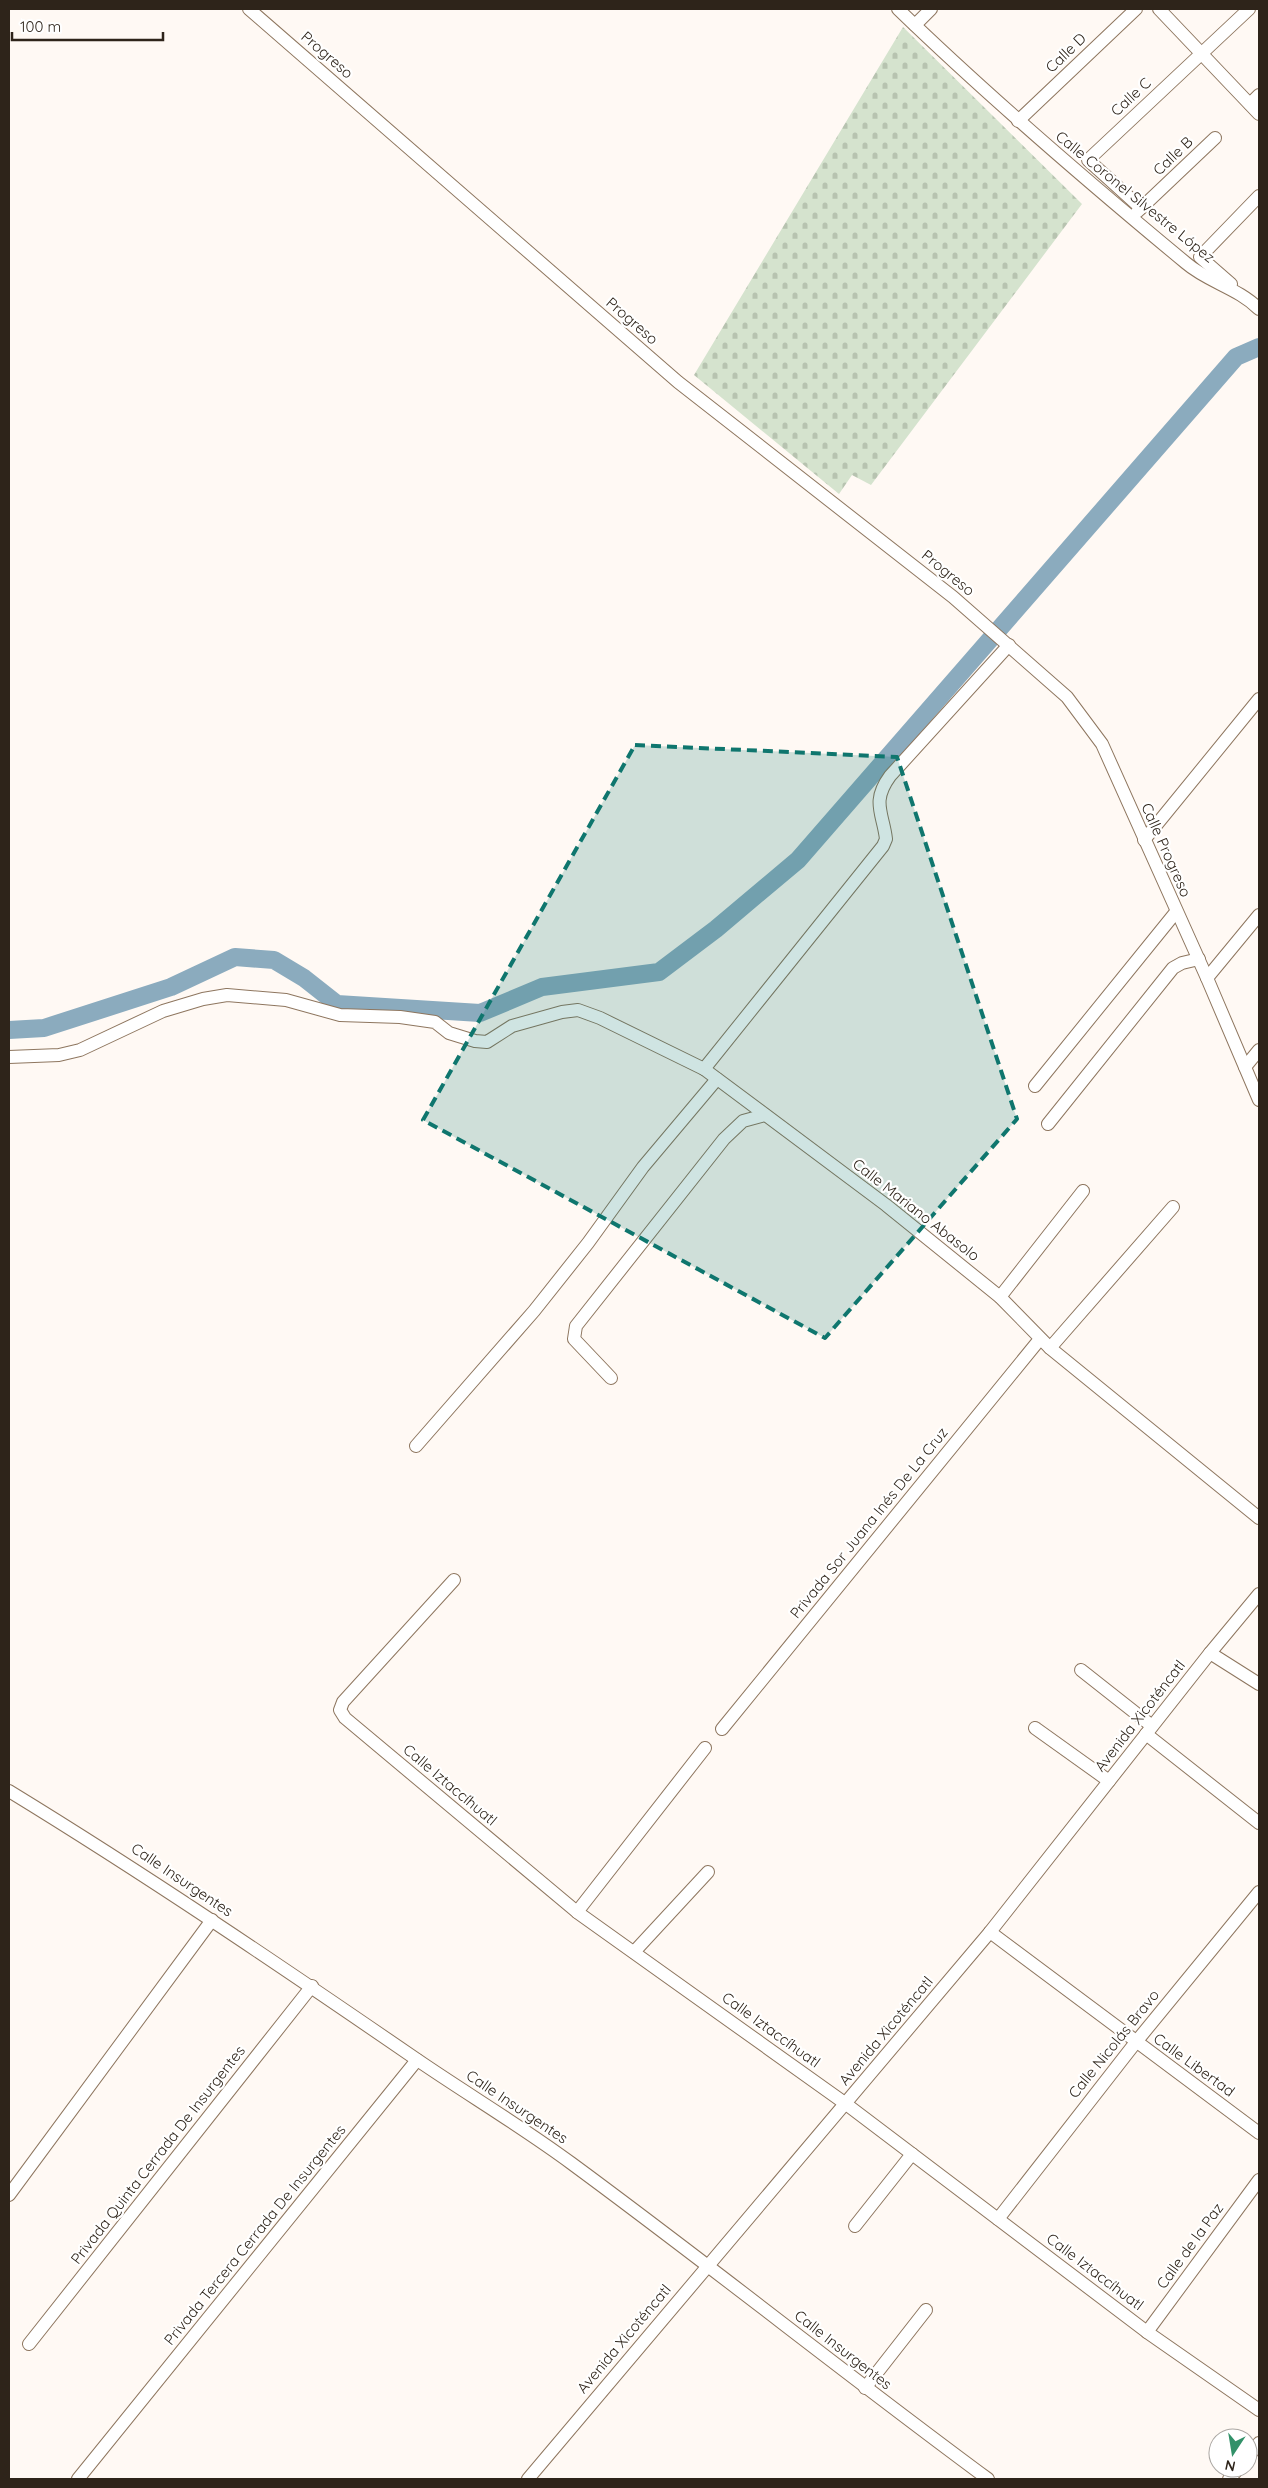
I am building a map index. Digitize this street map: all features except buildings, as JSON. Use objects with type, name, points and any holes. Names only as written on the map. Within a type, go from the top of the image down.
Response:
[{"type":"street","name":"Calle Coronel Silvestre López","points":[[898,9],[1018,121],[1131,218],[1195,271],[1250,298],[1259,309]]},
{"type":"street","points":[[915,25],[932,9]]},
{"type":"street","name":"Calle D","points":[[1018,121],[1136,9]]},
{"type":"street","points":[[1159,9],[1201,53],[1255,100],[1259,114]]},
{"type":"street","name":"Calle C","points":[[1141,208],[1088,160],[1249,9]]},
{"type":"street","name":"Progreso","points":[[251,10],[678,382],[953,597],[1006,642]]},
{"type":"street","name":"Calle B","points":[[1131,218],[1215,138]]},
{"type":"street","points":[[1250,298],[1200,256],[1259,196]]},
{"type":"street","points":[[704,1069],[883,846],[886,838],[879,812],[881,796],[890,776],[1006,642]]},
{"type":"street","name":"Calle Progreso","points":[[1006,642],[1067,697],[1102,744],[1176,912],[1199,959],[1259,1100]]},
{"type":"street","points":[[1144,840],[1259,699]]},
{"type":"street","points":[[1035,1086],[1176,912]]},
{"type":"street","points":[[1207,978],[1259,914]]},
{"type":"street","points":[[1048,1124],[1173,968],[1182,963],[1199,959]]},
{"type":"street","name":"Calle Mariano Abasolo","points":[[9,1057],[59,1055],[80,1050],[163,1011],[203,998],[227,995],[286,1000],[340,1015],[400,1017],[435,1022],[449,1033],[475,1041],[487,1042],[512,1026],[562,1012],[578,1010],[600,1018],[704,1069],[886,1205],[1000,1296],[1050,1348],[1259,1518]]},
{"type":"street","points":[[1245,1067],[1259,1050]]},
{"type":"street","points":[[416,1446],[534,1311],[588,1243],[643,1167],[717,1079]]},
{"type":"street","points":[[611,1378],[574,1339],[576,1326],[724,1138],[743,1121],[765,1115]]},
{"type":"street","points":[[1000,1296],[1083,1191]]},
{"type":"street","points":[[1050,1348],[1173,1207]]},
{"type":"street","name":"Privada Sor Juana Inés De La Cruz","points":[[722,1728],[1040,1339]]},
{"type":"street","name":"Calle Iztaccíhuatl","points":[[454,1580],[343,1702],[340,1710],[345,1718],[577,1912],[846,2104],[1147,2332],[1259,2410]]},
{"type":"street","name":"Avenida Xicoténcatl","points":[[528,2479],[990,1932],[1210,1653],[1259,1594]]},
{"type":"street","points":[[1210,1653],[1259,1684]]},
{"type":"street","points":[[1081,1670],[1259,1822]]},
{"type":"street","points":[[1035,1728],[1109,1781]]},
{"type":"street","points":[[577,1912],[705,1748]]},
{"type":"street","name":"Calle Insurgentes","points":[[9,1791],[117,1857],[312,1986],[417,2060],[567,2160],[707,2265],[865,2388],[988,2479]]},
{"type":"street","points":[[634,1952],[708,1872]]},
{"type":"street","name":"Calle Nicolás Bravo","points":[[998,2219],[1136,2042],[1259,1892]]},
{"type":"street","points":[[9,2195],[212,1920]]},
{"type":"street","name":"Calle Libertad","points":[[990,1932],[1259,2133]]},
{"type":"street","name":"Privada Quinta Cerrada De Insurgentes","points":[[29,2344],[312,1986]]},
{"type":"street","name":"Privada Tercera Cerrada De Insurgentes","points":[[78,2479],[119,2431],[417,2060]]},
{"type":"street","points":[[855,2226],[912,2154]]},
{"type":"street","name":"Calle de la Paz","points":[[1147,2332],[1259,2180]]},
{"type":"street","points":[[865,2388],[926,2310]]},
{"type":"highlighted area","points":[[635,745],[897,757],[1017,1119],[825,1338],[423,1120]]},
{"type":"green space","points":[[903,27],[1082,204],[871,485],[852,475],[839,494],[694,375]]},
{"type":"waterway","points":[[9,1030],[44,1028],[171,987],[235,957],[274,960],[304,978],[337,1004],[480,1013],[542,987],[659,972],[716,929],[798,860],[1236,357],[1259,347]]}]
